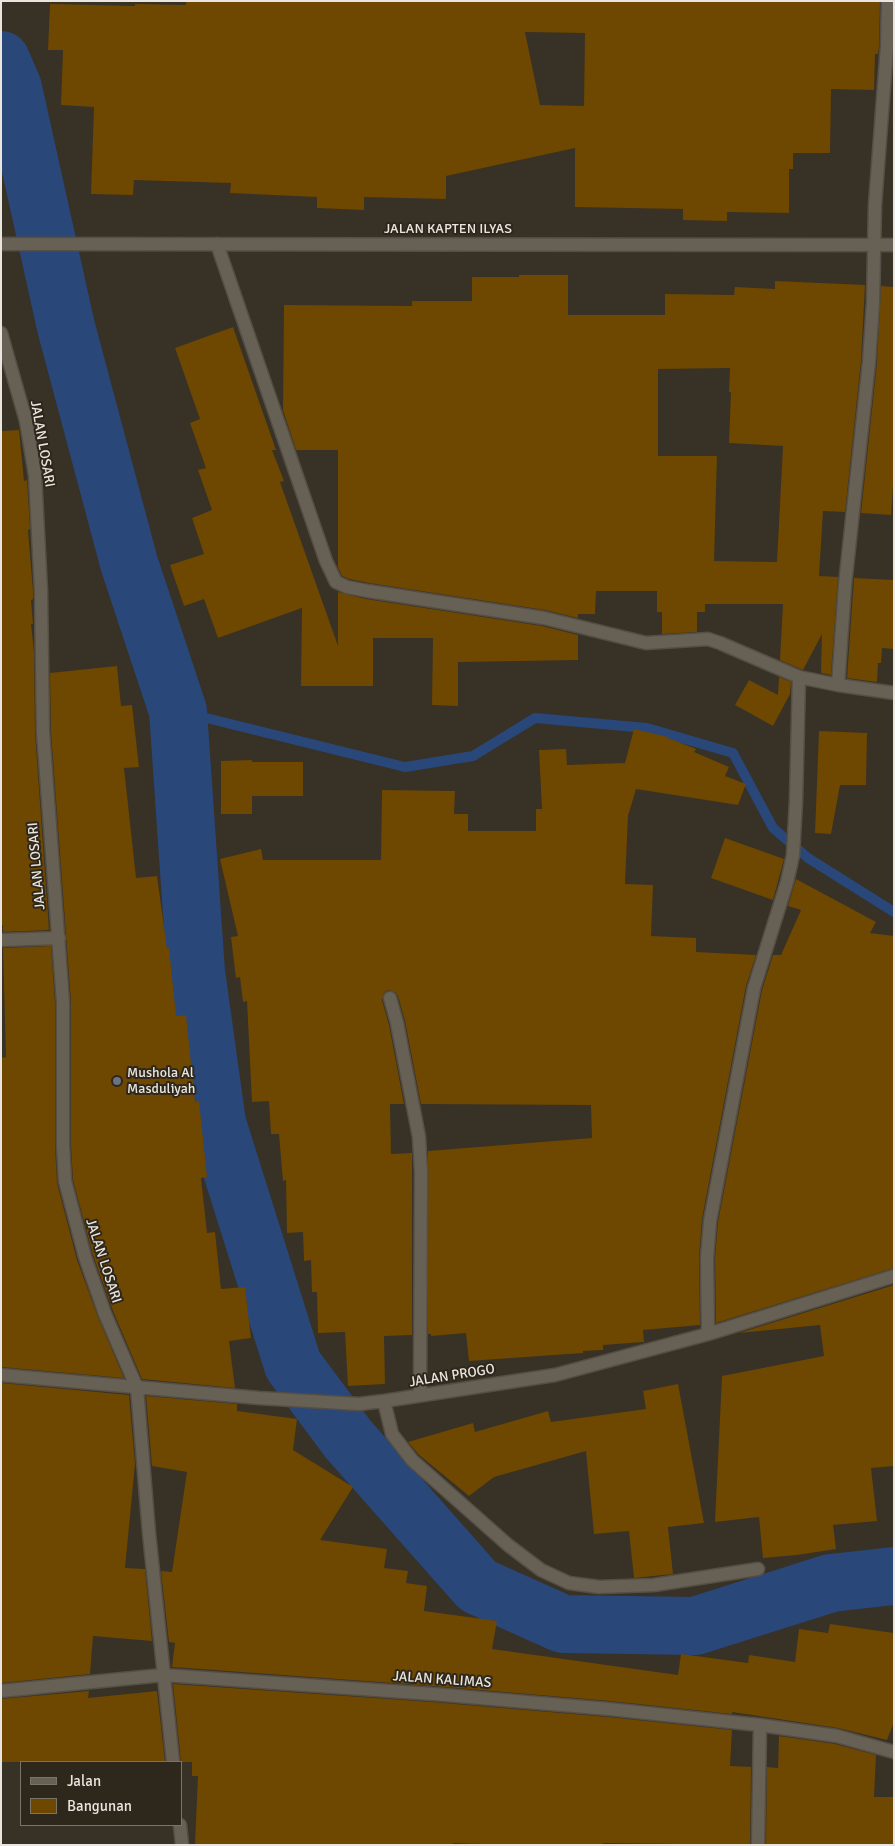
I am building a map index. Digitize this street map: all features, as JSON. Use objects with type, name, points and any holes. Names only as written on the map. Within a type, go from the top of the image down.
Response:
[{"type":"street","points":[[838,685],[846,576],[868,362],[888,1]]},
{"type":"street","name":"JALAN KAPTEN ILYAS","points":[[2,244],[894,245]]},
{"type":"street","points":[[217,244],[326,561],[336,582],[347,587],[368,591],[544,618],[646,643],[708,639],[798,677],[894,693]]},
{"type":"street","name":"JALAN LOSARI","points":[[1,333],[26,421],[35,476],[41,592],[43,732],[63,1003],[63,1145],[66,1181],[85,1257],[102,1306],[137,1388],[149,1533],[173,1761]]},
{"type":"street","points":[[708,1334],[707,1258],[710,1221],[754,988],[793,855],[798,677]]},
{"type":"street","points":[[1,940],[59,938]]},
{"type":"street","points":[[390,998],[397,1022],[419,1137],[421,1172],[420,1396]]},
{"type":"street","name":"JALAN PROGO","points":[[1,1375],[259,1398],[359,1404],[555,1375],[708,1334],[894,1276]]},
{"type":"street","points":[[384,1401],[392,1434],[412,1460],[508,1545],[541,1570],[569,1583],[599,1587],[654,1585],[758,1569]]},
{"type":"street","name":"JALAN KALIMAS","points":[[1,1691],[163,1675],[423,1693],[609,1709],[760,1725],[837,1736],[894,1752]]},
{"type":"street","points":[[758,1845],[760,1725]]},
{"type":"street","points":[[180,1826],[182,1845]]},
{"type":"building","points":[[186,1],[880,1],[879,46],[878,54],[875,54],[874,90],[831,89],[830,153],[793,153],[793,169],[789,169],[789,213],[727,212],[727,221],[683,220],[683,209],[575,207],[575,148],[446,176],[446,199],[364,197],[364,210],[317,208],[317,197],[230,193],[231,183],[134,180],[133,195],[91,194],[94,107],[61,105],[63,50],[48,50],[50,4],[186,5]],"holes":[[[525,32],[585,33],[584,106],[540,105]]]},
{"type":"building","points":[[519,275],[568,275],[568,315],[665,315],[665,294],[734,295],[735,287],[775,289],[775,281],[865,285],[861,361],[845,512],[823,511],[819,576],[838,577],[831,675],[821,673],[822,634],[803,670],[780,660],[783,604],[705,604],[705,612],[697,612],[697,632],[662,634],[662,612],[657,612],[657,591],[596,591],[595,614],[578,614],[578,618],[545,610],[369,583],[342,576],[338,567],[338,450],[296,450],[283,410],[284,305],[412,306],[412,301],[472,301],[472,277],[519,277]],"holes":[[[730,368],[729,392],[731,392],[729,443],[783,446],[777,562],[714,561],[717,456],[658,456],[658,369]]]},
{"type":"building","points":[[881,286],[894,287],[894,471],[891,515],[861,513],[877,363]]},
{"type":"building","points":[[233,327],[276,450],[272,450],[284,481],[280,482],[338,646],[338,592],[366,599],[542,626],[578,635],[578,660],[458,662],[458,706],[432,705],[433,638],[373,638],[373,686],[301,686],[302,608],[218,638],[204,599],[184,606],[170,565],[204,554],[192,518],[212,510],[198,470],[206,468],[190,423],[200,419],[175,348]]},
{"type":"building","points":[[19,430],[24,481],[27,480],[30,529],[28,530],[33,591],[33,599],[31,600],[33,624],[31,624],[34,652],[35,732],[49,930],[3,932],[3,925],[1,925],[1,431]]},
{"type":"building","points":[[854,578],[894,580],[894,649],[882,648],[881,663],[878,663],[877,682],[847,678]]},
{"type":"building","points":[[117,666],[121,706],[132,705],[139,767],[124,768],[136,878],[157,876],[167,949],[169,948],[176,1016],[186,1015],[195,1102],[199,1101],[207,1177],[201,1178],[207,1233],[215,1232],[221,1289],[245,1287],[251,1338],[229,1341],[235,1388],[142,1379],[113,1311],[93,1255],[73,1180],[71,1145],[71,1002],[51,732],[50,673]]},
{"type":"building","points":[[779,677],[791,682],[790,694],[773,726],[735,705],[749,680],[778,695]]},
{"type":"building","points":[[634,729],[668,737],[696,749],[694,752],[729,767],[725,776],[746,784],[738,805],[636,789],[628,816],[625,884],[653,885],[651,936],[696,938],[696,952],[756,955],[746,986],[702,1219],[699,1258],[700,1325],[643,1330],[644,1342],[603,1345],[603,1350],[469,1361],[466,1333],[431,1336],[431,1334],[428,1334],[428,1151],[592,1138],[591,1105],[421,1104],[405,1021],[398,996],[395,992],[388,990],[384,993],[382,1000],[389,1025],[404,1104],[390,1104],[391,1154],[412,1153],[412,1335],[384,1336],[385,1384],[348,1386],[345,1332],[318,1333],[317,1292],[312,1292],[311,1260],[304,1261],[303,1232],[287,1233],[286,1180],[283,1181],[279,1134],[271,1134],[269,1101],[252,1102],[247,1001],[243,1002],[240,977],[236,978],[231,937],[238,936],[220,859],[261,849],[263,860],[381,860],[382,790],[455,791],[454,814],[468,814],[468,831],[536,831],[536,809],[542,809],[539,750],[566,749],[567,765],[625,763]]},
{"type":"building","points":[[819,731],[867,733],[866,785],[840,785],[831,834],[815,833]]},
{"type":"building","points":[[252,760],[252,762],[303,762],[303,796],[252,796],[252,814],[221,814],[221,761]]},
{"type":"building","points":[[725,838],[784,859],[773,900],[711,878]]},
{"type":"building","points":[[796,879],[876,922],[870,933],[894,936],[894,1268],[716,1323],[715,1258],[718,1222],[762,990],[773,955],[781,955],[801,910],[788,906]]},
{"type":"building","points":[[51,946],[55,1003],[55,1145],[57,1183],[77,1260],[98,1317],[124,1378],[1,1367],[1,1058],[6,1057],[3,948]]},
{"type":"building","points":[[894,1285],[894,1466],[871,1468],[877,1521],[833,1525],[836,1549],[763,1558],[759,1517],[715,1522],[722,1376],[824,1356],[820,1325],[739,1333]]},
{"type":"building","points":[[1,1383],[129,1395],[135,1464],[125,1568],[145,1569],[152,1641],[93,1636],[90,1674],[1,1683]]},
{"type":"building","points":[[678,1384],[704,1523],[668,1527],[673,1574],[634,1578],[629,1531],[594,1534],[586,1451],[494,1477],[469,1496],[418,1454],[408,1442],[473,1423],[475,1432],[548,1411],[551,1422],[646,1409],[643,1391]]},
{"type":"building","points":[[146,1396],[237,1404],[237,1411],[297,1419],[293,1450],[353,1487],[320,1540],[387,1549],[384,1568],[408,1571],[406,1583],[427,1586],[424,1611],[497,1621],[492,1649],[678,1675],[681,1654],[748,1663],[749,1655],[795,1662],[799,1629],[828,1633],[830,1624],[894,1633],[894,1722],[887,1740],[838,1728],[732,1712],[732,1714],[610,1701],[434,1686],[172,1667],[175,1643],[169,1642],[161,1571],[172,1572],[187,1472],[152,1466]]},
{"type":"building","points":[[173,1684],[432,1702],[732,1730],[730,1766],[751,1767],[750,1845],[603,1843],[603,1845],[510,1845],[453,1843],[453,1845],[195,1845],[198,1776],[192,1776],[192,1762],[181,1761]]},
{"type":"building","points":[[89,1691],[88,1698],[157,1691],[165,1761],[1,1762],[1,1699]]},
{"type":"building","points":[[779,1736],[835,1744],[876,1755],[874,1797],[894,1797],[894,1845],[766,1845],[767,1767],[778,1768]]},
{"type":"waterway","points":[[1,60],[13,88],[66,327],[129,563],[178,711],[196,972],[217,1123],[293,1365],[348,1439],[478,1586],[563,1624],[695,1626],[831,1583],[894,1576]]},
{"type":"waterway","points":[[178,711],[405,767],[473,756],[535,718],[647,728],[733,753],[773,828],[808,858],[894,912]]},
{"type":"place","name":"Mushola Al Masduliyah","points":[[117,1081]]}]
